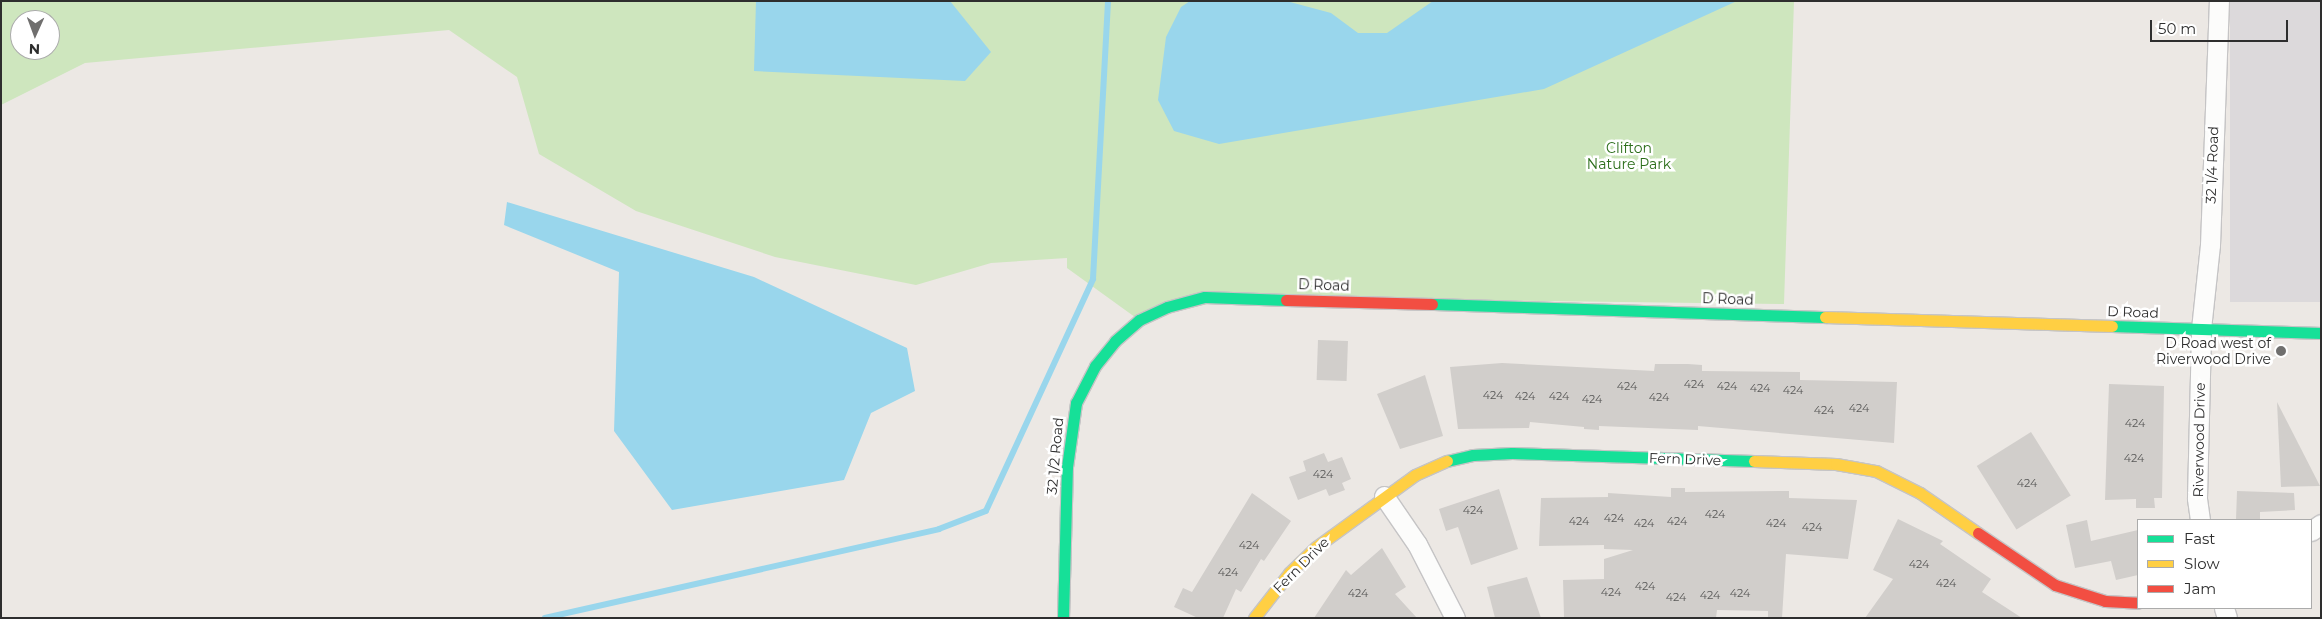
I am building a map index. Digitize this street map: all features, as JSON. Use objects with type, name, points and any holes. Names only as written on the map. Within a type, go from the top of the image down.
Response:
[{"type":"street","name":"32 1/4 Road","points":[[2201,329],[2210,245],[2219,1]]},
{"type":"street","name":"D Road","points":[[1139,320],[1167,306],[1196,300],[1238,296],[2321,333]]},
{"type":"street","name":"32 1/2 Road","points":[[1063,618],[1067,467],[1076,403],[1095,366],[1115,341],[1139,320]]},
{"type":"street","name":"Riverwood Drive","points":[[2200,519],[2197,498],[2201,329]]},
{"type":"street","name":"Fern Drive","points":[[1254,618],[1289,573],[1316,547],[1415,475],[1444,462],[1473,455],[1512,453],[1836,464],[1876,471],[1907,484],[2055,585],[2106,601],[2137,603]]},
{"type":"street","points":[[1384,496],[1417,544],[1455,618]]},
{"type":"shaded area","points":[[2230,1],[2321,1],[2321,302],[2230,302]]},
{"type":"green space","name":"Clifton Nature Park","points":[[1,1],[1794,1],[1784,304],[1238,297],[1139,320],[1067,268],[1067,258],[991,263],[916,285],[775,257],[636,211],[539,154],[517,77],[449,30],[85,63],[1,105]]},
{"type":"water","points":[[756,1],[950,1],[991,52],[965,81],[754,71]]},
{"type":"water","points":[[1190,1],[1290,2],[1331,13],[1358,33],[1387,33],[1433,1],[1737,1],[1544,89],[1219,144],[1174,131],[1158,100],[1166,37],[1181,7]]},
{"type":"water","points":[[507,202],[754,277],[907,348],[915,391],[871,413],[844,480],[672,510],[614,431],[619,272],[504,225]]},
{"type":"building","points":[[1318,340],[1348,341],[1347,381],[1317,380]]},
{"type":"building","points":[[1502,363],[1654,371],[1655,364],[1688,364],[1702,365],[1702,371],[1800,372],[1800,380],[1897,382],[1894,443],[1698,426],[1698,430],[1599,426],[1599,430],[1530,422],[1529,428],[1458,429],[1450,367]]},
{"type":"building","points":[[1425,375],[1443,436],[1400,449],[1377,394]]},
{"type":"building","points":[[2109,384],[2164,386],[2162,498],[2154,498],[2155,508],[2136,508],[2136,499],[2105,500]]},
{"type":"building","points":[[2277,402],[2320,486],[2281,487]]},
{"type":"building","points":[[2031,432],[2071,496],[2016,530],[1977,466]]},
{"type":"building","points":[[1324,453],[1328,462],[1342,457],[1351,479],[1342,483],[1345,490],[1329,496],[1326,489],[1298,500],[1289,477],[1306,471],[1303,461]]},
{"type":"building","points":[[1671,488],[1685,488],[1685,492],[1789,491],[1789,498],[1857,500],[1848,559],[1786,554],[1782,618],[1768,618],[1768,611],[1717,610],[1716,618],[1564,617],[1563,580],[1604,579],[1604,559],[1633,550],[1604,549],[1604,545],[1539,546],[1541,498],[1608,497],[1608,493],[1671,497]]},
{"type":"building","points":[[1499,489],[1518,549],[1471,565],[1458,527],[1446,531],[1439,509]]},
{"type":"building","points":[[2237,491],[2294,493],[2295,510],[2260,512],[2260,519],[2236,519]]},
{"type":"building","points":[[1252,493],[1291,521],[1264,561],[1261,559],[1241,592],[1236,589],[1223,618],[1198,618],[1174,607],[1183,588],[1192,592]]},
{"type":"building","points":[[1898,519],[1943,541],[1940,544],[1991,579],[1982,592],[2022,618],[1865,618],[1893,579],[1873,570]]},
{"type":"building","points":[[2087,520],[2091,541],[2137,530],[2137,575],[2116,580],[2111,561],[2075,568],[2066,525]]},
{"type":"building","points":[[1382,548],[1406,587],[1395,594],[1417,618],[1314,618],[1346,570],[1351,575]]},
{"type":"building","points":[[1527,577],[1541,618],[1495,618],[1487,587]]},
{"type":"waterway","points":[[545,618],[939,529],[986,511],[1093,279],[1108,1]]},
{"type":"traffic: fast","points":[[1063,618],[1067,467],[1076,403],[1095,366],[1115,341],[1139,320],[1167,307],[1205,297],[1286,300]]},
{"type":"traffic: fast","points":[[1432,304],[1825,317]]},
{"type":"traffic: fast","points":[[2112,326],[2321,333]]},
{"type":"traffic: fast","points":[[1447,461],[1473,455],[1512,453],[1754,461]]},
{"type":"traffic: slow","points":[[1825,317],[2112,326]]},
{"type":"traffic: slow","points":[[1254,618],[1289,573],[1316,547],[1415,475],[1447,461]]},
{"type":"traffic: slow","points":[[1754,461],[1836,464],[1876,471],[1920,493],[1978,533]]},
{"type":"traffic: jam","points":[[1286,300],[1432,304]]},
{"type":"traffic: jam","points":[[1978,533],[2055,585],[2105,601],[2137,603]]},
{"type":"place","name":"D Road west of Riverwood Drive","points":[[2281,351]]}]
